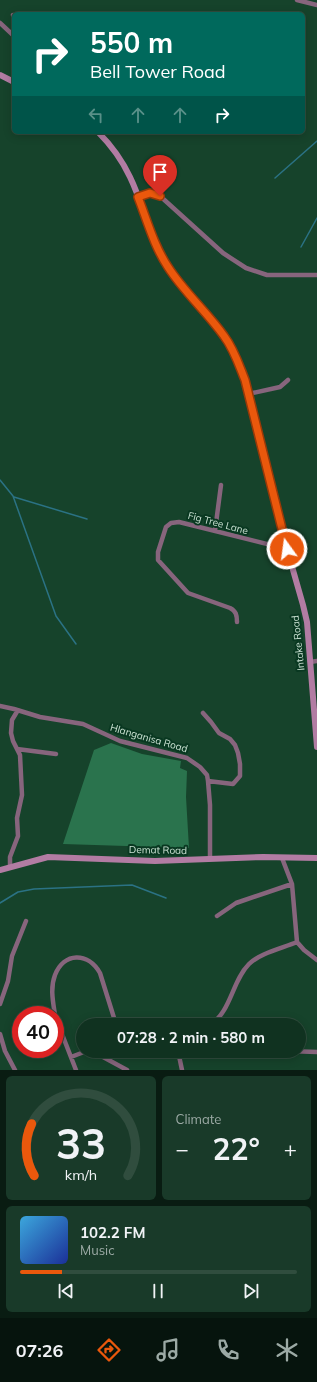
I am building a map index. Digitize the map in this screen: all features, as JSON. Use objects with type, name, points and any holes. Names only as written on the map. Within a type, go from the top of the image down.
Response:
[{"type":"street","points":[[297,0],[317,5]]},
{"type":"street","points":[[0,23],[12,34]]},
{"type":"street","points":[[0,75],[12,81]]},
{"type":"street","name":"Intake Road","points":[[100,134],[111,146],[130,176],[154,240],[168,267],[224,336],[237,360],[248,394],[307,622],[317,747]]},
{"type":"street","points":[[138,197],[150,193],[160,196],[223,253],[246,268],[267,275],[317,275]]},
{"type":"street","points":[[248,394],[280,387],[288,380]]},
{"type":"street","points":[[215,531],[221,485]]},
{"type":"street","name":"Fig Tree Lane","points":[[237,622],[234,610],[192,595],[185,590],[160,563],[157,557],[166,527],[171,523],[179,522],[287,549]]},
{"type":"street","points":[[310,662],[317,661]]},
{"type":"street","name":"Hlanganisa Road","points":[[0,706],[40,717],[83,724],[120,741],[187,758],[200,767],[204,771],[208,781],[210,804],[210,859]]},
{"type":"street","points":[[10,867],[10,857],[18,836],[17,818],[22,795],[20,755],[12,737],[11,725],[12,720],[18,710]]},
{"type":"street","points":[[203,713],[212,722],[218,733],[232,742],[238,753],[240,764],[240,776],[233,784],[208,781]]},
{"type":"street","points":[[17,749],[56,754]]},
{"type":"street","name":"Demat Road","points":[[0,870],[48,857],[155,860],[317,858]]},
{"type":"street","points":[[282,858],[292,884],[297,942],[304,950],[317,960]]},
{"type":"street","points":[[217,916],[236,903],[292,884]]},
{"type":"street","points":[[0,1004],[8,980],[12,956],[26,921]]},
{"type":"street","points":[[218,1018],[249,964],[265,954],[297,942]]},
{"type":"street","points":[[54,1006],[52,987],[58,968],[70,958],[84,958],[96,966],[100,973],[114,1018]]},
{"type":"street","points":[[0,1034],[5,1051],[15,1070]]},
{"type":"street","points":[[64,1038],[76,1070]]},
{"type":"street","points":[[72,1057],[84,1052],[92,1052],[127,1070]]},
{"type":"street","points":[[306,1052],[317,1052]]},
{"type":"street","points":[[179,1058],[182,1070]]},
{"type":"green space","points":[[111,743],[142,754],[181,761],[180,768],[187,771],[186,797],[189,848],[63,844],[94,750]]},
{"type":"waterway","points":[[275,178],[317,141]]},
{"type":"waterway","points":[[301,247],[317,218]]},
{"type":"waterway","points":[[0,480],[13,496],[56,616],[76,644]]},
{"type":"waterway","points":[[14,497],[87,519]]},
{"type":"waterway","points":[[0,903],[18,892],[34,889],[132,885],[166,898]]},
{"type":"route","points":[[160,196],[155,193],[150,193],[138,197],[154,240],[168,267],[224,336],[241,368],[287,549]]}]
